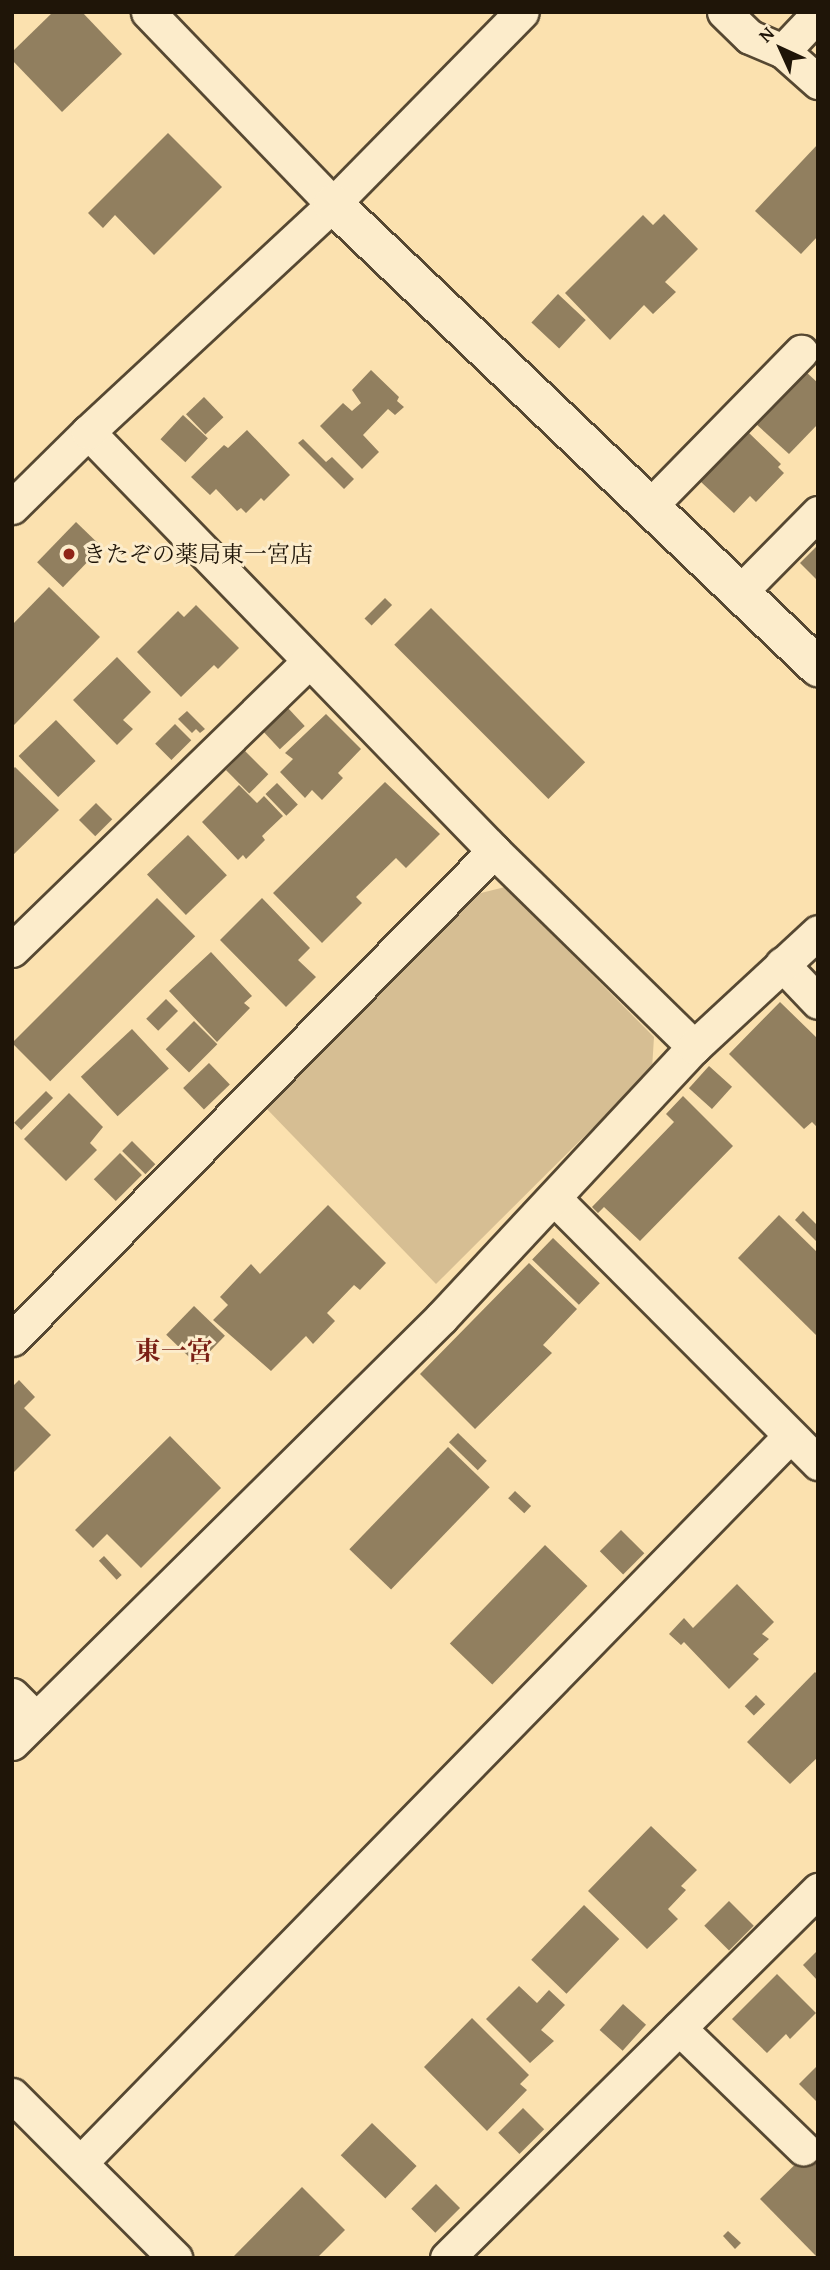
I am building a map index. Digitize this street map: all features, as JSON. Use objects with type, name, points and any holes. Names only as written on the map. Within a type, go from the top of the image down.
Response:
[{"type":"street","points":[[148,12],[333,204],[818,667]]},
{"type":"street","points":[[12,507],[88,432],[333,204],[522,12]]},
{"type":"street","points":[[724,12],[750,37],[783,51],[818,82]]},
{"type":"street","points":[[783,51],[818,15]]},
{"type":"street","points":[[650,506],[801,352]]},
{"type":"street","points":[[88,432],[494,851],[694,1047]]},
{"type":"street","points":[[740,592],[818,513]]},
{"type":"street","points":[[12,950],[309,661]]},
{"type":"street","points":[[12,1339],[494,851]]},
{"type":"street","points":[[12,1744],[442,1317],[694,1047],[818,932]]},
{"type":"street","points":[[782,964],[818,1002]]},
{"type":"street","points":[[555,1199],[818,1462]]},
{"type":"street","points":[[81,2162],[790,1436]]},
{"type":"street","points":[[12,1695],[36,1719]]},
{"type":"street","points":[[447,2258],[818,1890]]},
{"type":"street","points":[[679,2028],[803,2148]]},
{"type":"street","points":[[12,2095],[175,2258]]},
{"type":"shaded area","points":[[505,887],[654,1037],[652,1069],[436,1284],[264,1106],[473,895]]},
{"type":"building","points":[[53,12],[82,12],[122,54],[62,112],[12,60],[12,52]]},
{"type":"building","points":[[168,133],[222,187],[154,255],[115,215],[103,228],[88,213]]},
{"type":"building","points":[[818,144],[818,236],[801,254],[755,211]]},
{"type":"building","points":[[664,214],[698,249],[665,282],[676,292],[653,314],[644,305],[610,340],[565,293],[643,215],[653,225]]},
{"type":"building","points":[[558,294],[586,320],[559,348],[531,323]]},
{"type":"building","points":[[371,370],[399,397],[397,401],[404,407],[395,415],[388,409],[363,435],[379,452],[362,469],[320,426],[343,403],[352,411],[361,403],[352,390]]},
{"type":"building","points":[[805,371],[818,383],[818,424],[789,454],[755,423]]},
{"type":"building","points":[[204,397],[223,417],[205,435],[186,414]]},
{"type":"building","points":[[183,415],[208,438],[185,462],[160,439]]},
{"type":"building","points":[[247,430],[290,475],[264,501],[261,498],[246,513],[241,508],[237,511],[216,489],[210,495],[191,477],[224,445],[228,448]]},
{"type":"building","points":[[747,431],[781,464],[778,467],[784,473],[756,502],[750,496],[734,513],[700,481]]},
{"type":"building","points":[[303,439],[326,462],[332,457],[354,479],[344,489],[298,443]]},
{"type":"building","name":"きたぞの薬局東一宮店","points":[[76,522],[102,547],[63,587],[37,562]]},
{"type":"building","points":[[818,545],[818,581],[800,563]]},
{"type":"building","points":[[49,587],[100,637],[14,725],[12,625]]},
{"type":"building","points":[[385,598],[392,605],[372,626],[364,619]]},
{"type":"building","points":[[196,605],[239,648],[218,669],[214,665],[181,697],[137,652],[178,611],[184,617]]},
{"type":"building","points":[[431,608],[585,762],[548,799],[394,645]]},
{"type":"building","points":[[117,657],[151,692],[123,720],[133,729],[117,745],[73,700]]},
{"type":"building","points":[[287,707],[305,726],[280,749],[262,730]]},
{"type":"building","points":[[187,711],[205,729],[200,733],[196,729],[192,733],[178,719]]},
{"type":"building","points":[[326,714],[361,749],[338,773],[343,778],[322,800],[312,790],[305,798],[280,772],[293,759],[285,753]]},
{"type":"building","points":[[56,720],[96,761],[58,797],[19,756]]},
{"type":"building","points":[[175,724],[191,740],[171,760],[155,744]]},
{"type":"building","points":[[245,751],[268,774],[249,793],[226,770]]},
{"type":"building","points":[[15,767],[59,810],[12,856],[12,770]]},
{"type":"building","points":[[385,782],[440,834],[406,868],[396,858],[356,897],[362,903],[322,943],[273,893]]},
{"type":"building","points":[[277,783],[298,805],[286,816],[265,794]]},
{"type":"building","points":[[239,785],[257,803],[264,796],[283,816],[262,836],[265,840],[246,859],[243,855],[238,860],[202,822]]},
{"type":"building","points":[[96,803],[112,819],[95,836],[79,820]]},
{"type":"building","points":[[188,835],[227,875],[186,915],[147,875]]},
{"type":"building","points":[[157,898],[195,936],[50,1081],[12,1043]]},
{"type":"building","points":[[262,898],[310,948],[298,960],[316,977],[286,1007],[220,940]]},
{"type":"building","points":[[211,952],[252,996],[244,1003],[250,1008],[217,1042],[169,991]]},
{"type":"building","points":[[166,999],[178,1011],[158,1031],[146,1019]]},
{"type":"building","points":[[780,1002],[818,1039],[818,1128],[812,1122],[804,1129],[729,1054]]},
{"type":"building","points":[[194,1021],[217,1044],[189,1073],[166,1049]]},
{"type":"building","points":[[132,1029],[169,1068],[118,1116],[81,1077]]},
{"type":"building","points":[[209,1063],[230,1085],[204,1110],[183,1088]]},
{"type":"building","points":[[709,1066],[732,1087],[712,1109],[689,1088]]},
{"type":"building","points":[[46,1091],[53,1098],[21,1130],[14,1123]]},
{"type":"building","points":[[69,1093],[103,1127],[90,1143],[97,1150],[66,1181],[24,1139]]},
{"type":"building","points":[[683,1096],[733,1146],[640,1241],[604,1207],[598,1213],[592,1207],[674,1122],[666,1114]]},
{"type":"building","points":[[132,1141],[155,1164],[145,1174],[122,1151]]},
{"type":"building","points":[[120,1153],[142,1175],[116,1201],[94,1179]]},
{"type":"building","points":[[328,1205],[386,1263],[360,1290],[354,1285],[327,1313],[335,1321],[313,1344],[306,1336],[271,1371],[213,1320],[228,1305],[220,1297],[251,1264],[260,1274]]},
{"type":"building","points":[[803,1211],[818,1226],[818,1243],[795,1220]]},
{"type":"building","points":[[779,1215],[818,1253],[818,1337],[738,1258]]},
{"type":"building","points":[[553,1238],[600,1283],[579,1305],[532,1260]]},
{"type":"building","points":[[529,1263],[577,1309],[543,1345],[552,1353],[475,1429],[420,1374]]},
{"type":"building","points":[[194,1306],[225,1336],[197,1365],[166,1335]]},
{"type":"building","points":[[19,1380],[35,1397],[24,1408],[51,1435],[12,1474],[12,1387]]},
{"type":"building","points":[[458,1433],[487,1461],[478,1470],[449,1442]]},
{"type":"building","points":[[170,1436],[221,1488],[141,1568],[107,1534],[93,1548],[75,1530]]},
{"type":"building","points":[[448,1447],[490,1487],[391,1589],[349,1549]]},
{"type":"building","points":[[515,1491],[531,1506],[524,1513],[508,1498]]},
{"type":"building","points":[[621,1530],[644,1553],[623,1575],[600,1551]]},
{"type":"building","points":[[545,1545],[587,1586],[492,1685],[450,1644]]},
{"type":"building","points":[[104,1556],[122,1575],[117,1580],[99,1561]]},
{"type":"building","points":[[737,1584],[774,1622],[762,1634],[769,1639],[753,1654],[759,1659],[729,1689],[684,1642],[681,1645],[669,1634],[684,1618],[693,1628]]},
{"type":"building","points":[[815,1672],[818,1675],[818,1757],[790,1784],[747,1742]]},
{"type":"building","points":[[756,1695],[765,1704],[754,1716],[745,1706]]},
{"type":"building","points":[[651,1826],[697,1870],[681,1886],[686,1890],[668,1909],[678,1919],[647,1949],[588,1891]]},
{"type":"building","points":[[729,1901],[754,1926],[729,1950],[704,1926]]},
{"type":"building","points":[[584,1905],[619,1939],[566,1994],[531,1960]]},
{"type":"building","points":[[818,1950],[818,1981],[803,1965]]},
{"type":"building","points":[[777,1974],[816,2013],[790,2039],[786,2034],[767,2053],[732,2019]]},
{"type":"building","points":[[519,1986],[537,2003],[549,1990],[565,2005],[541,2030],[554,2041],[530,2063],[486,2019]]},
{"type":"building","points":[[623,2004],[646,2025],[623,2051],[600,2030]]},
{"type":"building","points":[[472,2018],[529,2075],[520,2084],[527,2090],[487,2131],[424,2067]]},
{"type":"building","points":[[818,2065],[818,2103],[799,2084]]},
{"type":"building","points":[[523,2108],[544,2129],[519,2154],[498,2133]]},
{"type":"building","points":[[372,2123],[417,2166],[385,2198],[341,2155]]},
{"type":"building","points":[[818,2142],[818,2253],[816,2256],[760,2199]]},
{"type":"building","points":[[436,2184],[460,2208],[435,2233],[411,2209]]},
{"type":"building","points":[[302,2187],[345,2230],[317,2258],[232,2258]]},
{"type":"building","points":[[728,2231],[741,2243],[735,2249],[723,2236]]},
{"type":"place","name":"きたぞの薬局東一宮店","points":[[69,554]]},
{"type":"district","name":"東一宮","points":[[174,1351]]}]
